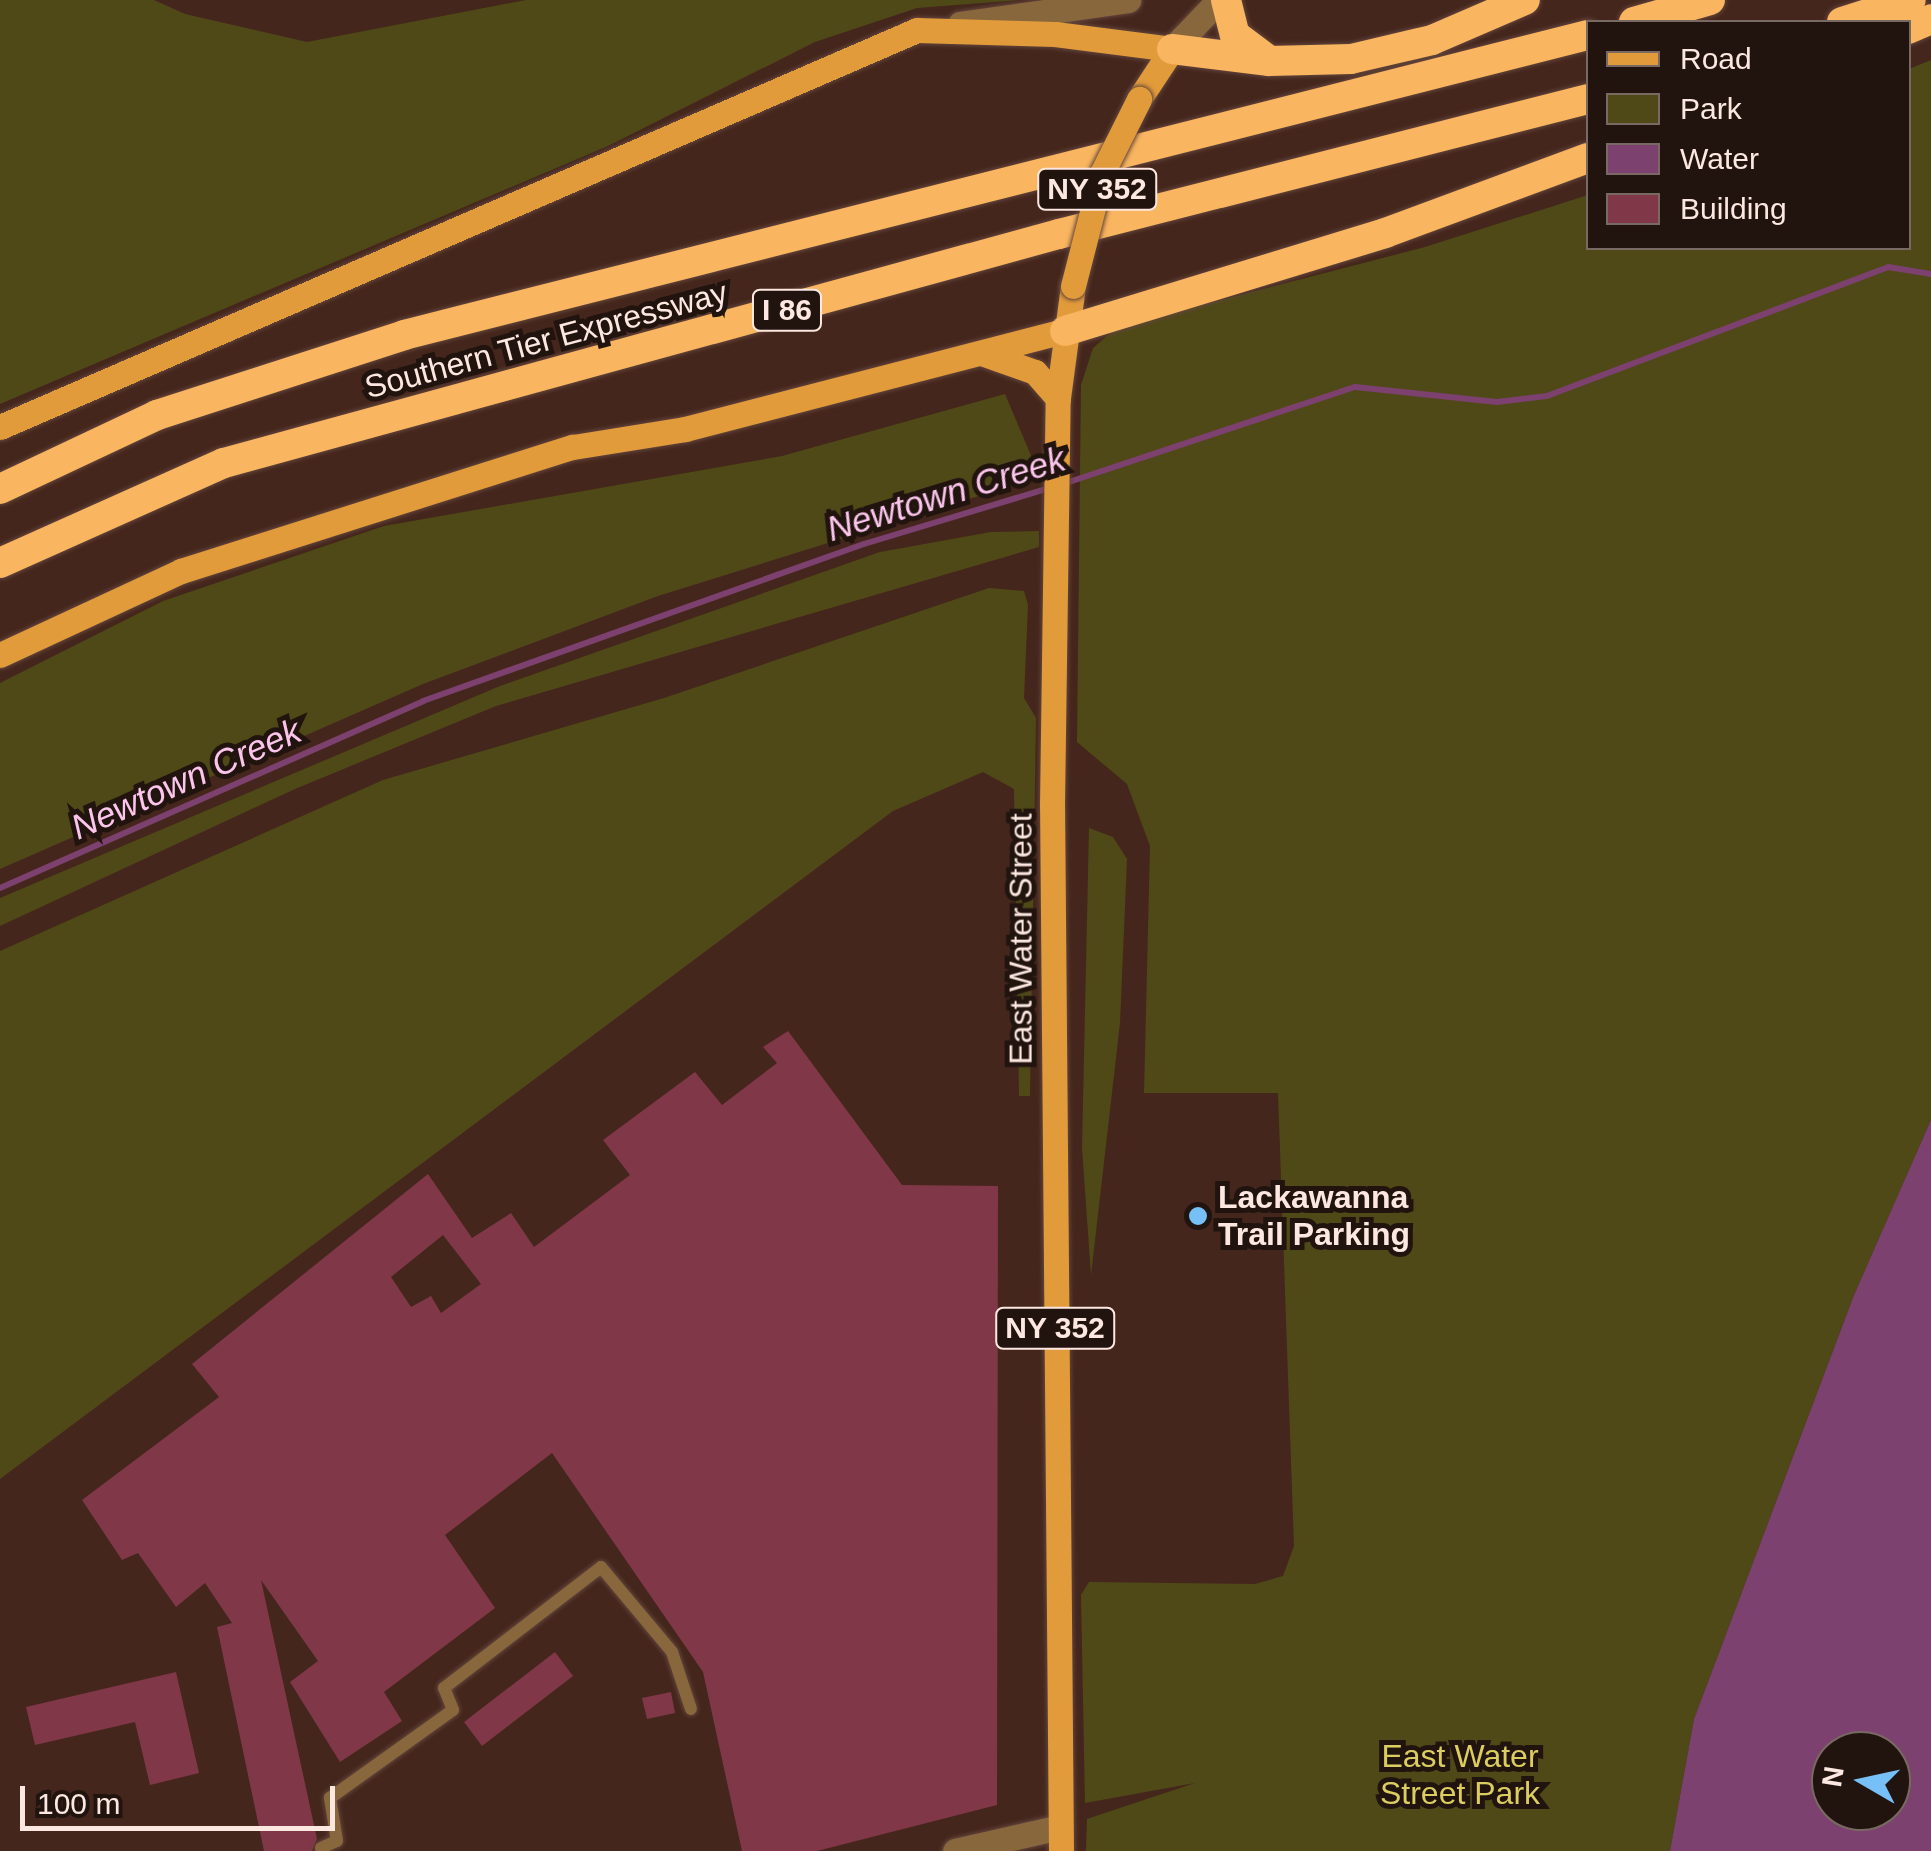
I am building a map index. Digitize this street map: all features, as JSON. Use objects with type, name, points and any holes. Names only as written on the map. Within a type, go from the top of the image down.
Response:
[{"type":"highway","points":[[1223,0],[1236,34],[1270,61]]},
{"type":"highway","points":[[1172,49],[1270,61],[1390,52],[1526,0]]},
{"type":"highway","points":[[1641,20],[1710,0]]},
{"type":"highway","points":[[1848,20],[1911,0]]},
{"type":"highway","name":"Southern Tier Expressway","points":[[0,489],[157,415],[404,335],[1586,36]]},
{"type":"highway","name":"Southern Tier Expressway","points":[[0,563],[224,464],[1040,240],[1586,100]]},
{"type":"highway","points":[[1064,331],[1385,233],[1586,159]]},
{"type":"main road","points":[[0,427],[917,30],[1056,34],[1172,49]]},
{"type":"main road","name":"East Water Street","points":[[1061,1839],[1052,805],[1058,398],[1064,331],[1090,210],[1139,100],[1172,49]]},
{"type":"main road","points":[[0,655],[181,571],[573,448],[685,429],[1064,331]]},
{"type":"main road","points":[[981,353],[1035,372],[1058,398]]},
{"type":"street","points":[[917,30],[1128,0]]},
{"type":"street","points":[[1172,49],[1223,0]]},
{"type":"street","points":[[955,1851],[1061,1839]]},
{"type":"lane","points":[[321,1848],[337,1841],[330,1798],[453,1710],[444,1688],[601,1567],[672,1652],[691,1710]]},
{"type":"green space","points":[[0,0],[154,0],[185,14],[307,42],[526,0],[1020,0],[917,8],[815,42],[608,146],[0,404]]},
{"type":"green space","name":"East Water Street Park","points":[[1931,60],[1931,1120],[1854,1295],[1694,1719],[1670,1851],[1086,1851],[1087,1819],[1195,1783],[1085,1803],[1081,1595],[1089,1582],[1255,1584],[1283,1576],[1294,1546],[1278,1093],[1144,1093],[1150,846],[1127,784],[1077,742],[1081,385],[1093,348],[1117,327],[1425,247],[1586,196],[1586,250],[1911,250],[1911,68]]},
{"type":"green space","points":[[1005,394],[1040,477],[658,596],[423,684],[0,869],[0,683],[163,601],[384,526],[782,456]]},
{"type":"green space","points":[[1039,531],[1039,547],[496,706],[295,789],[0,926],[0,898],[500,686],[880,552],[991,532]]},
{"type":"green space","points":[[989,588],[1024,591],[1028,605],[1024,698],[1036,718],[1030,1096],[1019,1096],[1014,789],[983,772],[893,811],[0,1479],[0,951],[383,780],[664,698]]},
{"type":"green space","points":[[1089,828],[1113,837],[1127,859],[1120,1023],[1091,1275],[1082,1148]]},
{"type":"water","points":[[1931,1120],[1931,1851],[1670,1851],[1694,1719],[1854,1295]]},
{"type":"building","points":[[788,1031],[902,1185],[998,1186],[997,1805],[817,1851],[742,1851],[703,1672],[552,1453],[445,1535],[495,1608],[384,1692],[402,1721],[340,1762],[290,1682],[318,1661],[261,1580],[317,1839],[312,1851],[264,1851],[217,1627],[232,1623],[205,1583],[176,1607],[138,1553],[122,1560],[82,1500],[219,1397],[192,1364],[428,1174],[472,1238],[511,1213],[534,1247],[630,1175],[603,1140],[695,1072],[722,1105],[777,1063],[763,1047]],"holes":[[[443,1235],[481,1284],[441,1313],[431,1296],[411,1307],[391,1277]]]},
{"type":"building","points":[[555,1652],[573,1676],[482,1746],[464,1722]]},
{"type":"building","points":[[176,1672],[199,1773],[150,1785],[135,1722],[35,1745],[26,1707]]},
{"type":"building","points":[[671,1692],[675,1713],[647,1719],[642,1698]]},
{"type":"waterway","name":"Newtown Creek","points":[[1066,483],[1355,387],[1497,402],[1547,396],[1888,267],[1931,274]]},
{"type":"waterway","name":"Newtown Creek","points":[[0,888],[423,701],[864,544],[1049,488]]},
{"type":"place","name":"Lackawanna Trail Parking","points":[[1198,1216]]}]
